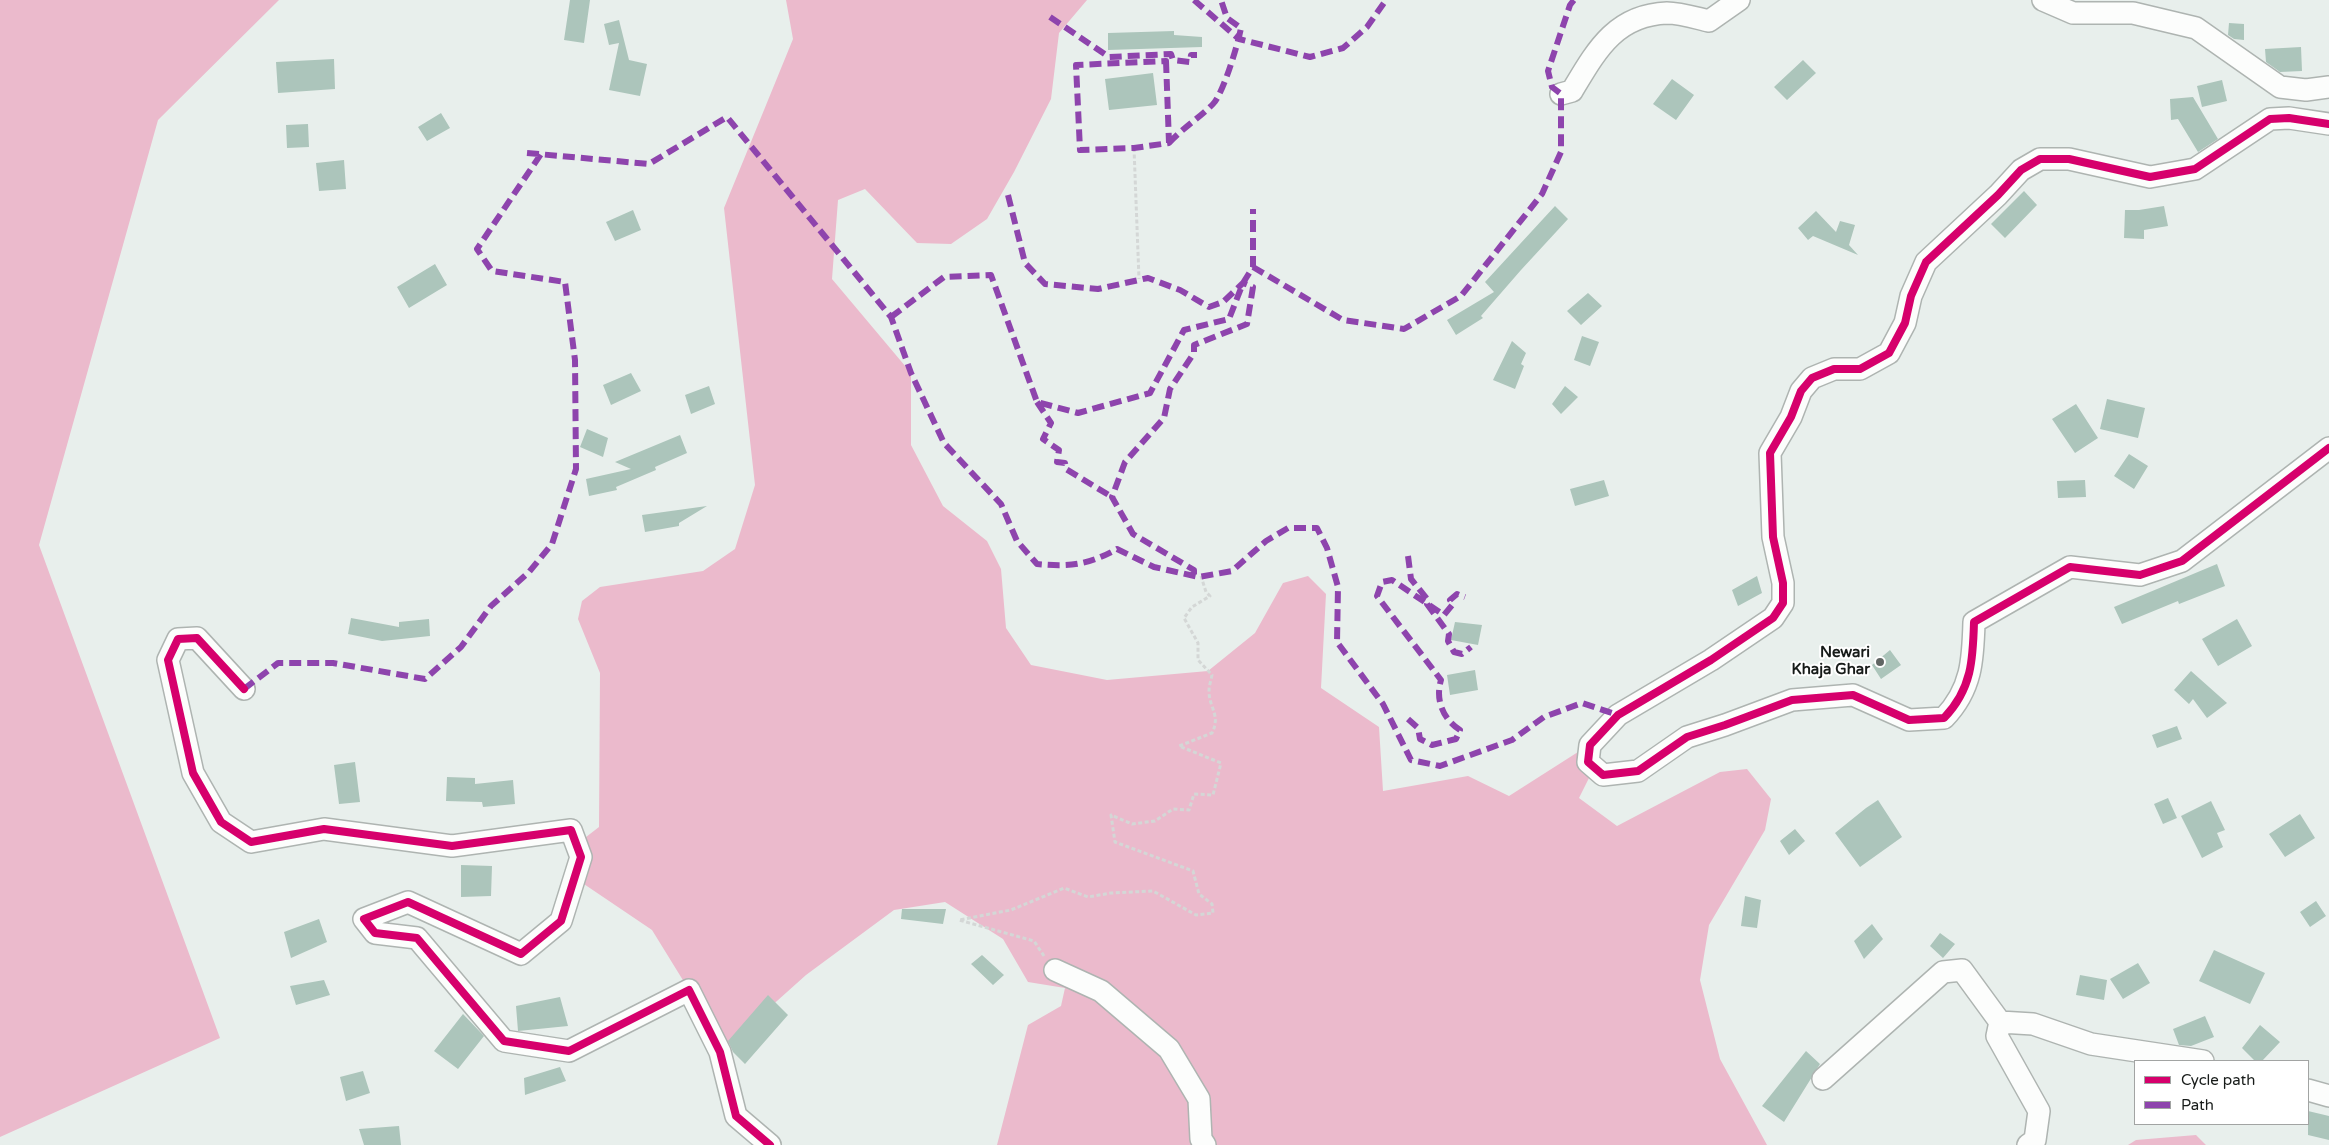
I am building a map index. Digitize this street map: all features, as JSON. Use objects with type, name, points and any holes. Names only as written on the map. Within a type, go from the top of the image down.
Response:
[{"type":"street","points":[[1561,94],[1572,91],[1599,47],[1629,21],[1668,13],[1709,20],[1739,0]]},
{"type":"street","points":[[2043,0],[2073,13],[2133,13],[2196,28],[2280,87],[2306,90],[2329,87]]},
{"type":"street","points":[[2329,124],[2289,118],[2270,119],[2194,169],[2150,177],[2069,159],[2040,159],[2021,170],[1998,196],[1926,262],[1911,296],[1905,323],[1889,353],[1860,368],[1834,368],[1812,378],[1801,391],[1791,417],[1770,453],[1773,537],[1783,583],[1783,604],[1773,618],[1711,660],[1618,714],[1590,745],[1588,762],[1602,776],[1638,770],[1686,737],[1792,700],[1853,695],[1909,720],[1944,718],[1955,706],[1973,664],[1974,622],[2070,567],[2140,575],[2182,561],[2329,448]]},
{"type":"street","points":[[244,689],[197,638],[178,639],[168,660],[194,773],[221,822],[251,842],[324,829],[452,846],[571,830],[582,857],[561,921],[521,954],[408,902],[364,919],[375,933],[416,938],[504,1041],[569,1051],[688,990],[720,1052],[736,1116],[770,1145]]},
{"type":"street","points":[[1055,970],[1101,991],[1170,1049],[1199,1099],[1201,1139],[1205,1145]]},
{"type":"street","points":[[1823,1079],[1943,972],[1962,970],[2000,1022],[1997,1036],[2038,1111],[2035,1140],[2028,1145]]},
{"type":"street","points":[[2000,1022],[2033,1024],[2091,1044],[2195,1060]]},
{"type":"street","points":[[2309,1090],[2329,1096]]},
{"type":"path","points":[[1134,148],[1138,279]]},
{"type":"path","points":[[1055,970],[1034,941],[959,920],[1011,910],[1064,888],[1088,897],[1111,893],[1153,891],[1196,915],[1213,913],[1212,904],[1199,894],[1193,871],[1116,842],[1111,815],[1132,824],[1154,821],[1172,809],[1189,810],[1194,794],[1213,796],[1221,763],[1179,746],[1212,734],[1217,724],[1214,705],[1209,692],[1212,675],[1198,660],[1198,643],[1184,618],[1192,608],[1210,596],[1206,592],[1201,576]]},
{"type":"shaded area","points":[[0,0],[279,0],[158,120],[39,545],[220,1038],[0,1137]]},
{"type":"shaded area","points":[[786,0],[1087,0],[1059,33],[1051,99],[1014,172],[987,219],[951,244],[917,243],[865,189],[838,200],[832,279],[911,373],[911,445],[943,506],[987,541],[1001,569],[1006,628],[1031,665],[1107,680],[1208,671],[1255,633],[1283,583],[1308,576],[1326,594],[1321,688],[1379,727],[1383,791],[1468,776],[1509,796],[1578,752],[1596,764],[1579,798],[1617,826],[1720,772],[1747,769],[1771,799],[1765,830],[1709,925],[1700,980],[1720,1059],[1767,1145],[997,1145],[1028,1025],[1061,1006],[1065,988],[1028,982],[1003,939],[945,902],[894,910],[806,975],[720,1052],[689,990],[652,930],[575,878],[577,844],[599,827],[600,673],[578,619],[582,601],[600,587],[703,571],[735,549],[755,485],[724,208],[793,39]]},
{"type":"shaded area","points":[[2196,1135],[2206,1145],[2128,1145],[2136,1140]]},
{"type":"building","points":[[570,0],[590,0],[584,43],[564,40]]},
{"type":"building","points":[[619,20],[629,60],[647,64],[640,96],[609,90],[619,43],[609,45],[604,24]]},
{"type":"building","points":[[2229,23],[2244,24],[2244,40],[2234,39],[2228,35]]},
{"type":"building","points":[[1174,31],[1174,35],[1202,37],[1202,47],[1108,50],[1108,33]]},
{"type":"building","points":[[2301,47],[2302,71],[2280,72],[2266,62],[2265,49]]},
{"type":"building","points":[[334,59],[335,89],[278,93],[276,62]]},
{"type":"building","points":[[1803,60],[1816,73],[1787,100],[1774,87]]},
{"type":"building","points":[[1153,73],[1157,105],[1109,110],[1105,79]]},
{"type":"building","points":[[1672,79],[1694,95],[1676,120],[1653,104]]},
{"type":"building","points":[[2222,80],[2227,101],[2202,107],[2197,86]]},
{"type":"building","points":[[2193,97],[2218,139],[2198,152],[2178,119],[2171,120],[2170,99]]},
{"type":"building","points":[[441,113],[450,128],[427,141],[418,127]]},
{"type":"building","points":[[308,124],[309,147],[287,148],[286,125]]},
{"type":"building","points":[[344,160],[346,189],[319,191],[316,163]]},
{"type":"building","points":[[2024,191],[2037,205],[2005,238],[1991,224]]},
{"type":"building","points":[[1555,206],[1568,219],[1481,316],[1483,318],[1456,335],[1447,320],[1494,292],[1485,282]]},
{"type":"building","points":[[2164,206],[2168,226],[2144,230],[2144,239],[2124,238],[2125,210]]},
{"type":"building","points":[[633,210],[641,230],[615,241],[606,222]]},
{"type":"building","points":[[1816,211],[1836,232],[1840,221],[1855,225],[1849,245],[1858,255],[1813,236],[1808,240],[1798,228]]},
{"type":"building","points":[[435,264],[447,285],[409,308],[397,287]]},
{"type":"building","points":[[1588,293],[1602,306],[1581,325],[1567,311]]},
{"type":"building","points":[[1582,336],[1599,342],[1590,366],[1574,360]]},
{"type":"building","points":[[1512,341],[1526,353],[1521,364],[1524,366],[1515,389],[1493,380]]},
{"type":"building","points":[[631,373],[641,391],[611,405],[603,385]]},
{"type":"building","points":[[709,386],[715,404],[691,414],[685,395]]},
{"type":"building","points":[[1565,386],[1578,397],[1561,414],[1552,404]]},
{"type":"building","points":[[2107,399],[2145,408],[2138,438],[2100,429]]},
{"type":"building","points":[[2076,404],[2098,438],[2075,453],[2052,419]]},
{"type":"building","points":[[587,429],[608,438],[603,457],[580,447]]},
{"type":"building","points":[[680,435],[687,453],[655,467],[656,470],[616,487],[617,490],[589,496],[586,479],[631,469],[615,462]]},
{"type":"building","points":[[2129,454],[2148,466],[2134,489],[2114,476]]},
{"type":"building","points":[[1604,480],[1609,496],[1575,506],[1570,489]]},
{"type":"building","points":[[2085,480],[2086,497],[2058,498],[2057,481]]},
{"type":"building","points":[[707,506],[679,523],[679,526],[645,532],[642,515]]},
{"type":"building","points":[[2217,564],[2225,586],[2179,604],[2178,601],[2122,624],[2114,607]]},
{"type":"building","points":[[1757,576],[1762,593],[1738,606],[1732,590]]},
{"type":"building","points":[[351,618],[399,627],[399,622],[429,619],[430,636],[382,641],[348,634]]},
{"type":"building","points":[[2237,619],[2252,646],[2218,666],[2202,639]]},
{"type":"building","points":[[1455,622],[1482,625],[1478,645],[1451,640]]},
{"type":"building","points":[[1890,650],[1901,665],[1881,679],[1872,665]]},
{"type":"building","points":[[1475,670],[1478,690],[1450,695],[1447,675]]},
{"type":"building","points":[[2191,671],[2227,703],[2207,718],[2193,699],[2189,704],[2174,690]]},
{"type":"building","points":[[2177,726],[2182,739],[2157,748],[2152,735]]},
{"type":"building","points":[[355,762],[360,802],[339,804],[334,765]]},
{"type":"building","points":[[447,777],[475,778],[475,784],[513,780],[515,804],[483,807],[482,802],[446,801]]},
{"type":"building","points":[[2168,798],[2177,818],[2163,824],[2154,804]]},
{"type":"building","points":[[1878,800],[1902,837],[1860,867],[1835,833]]},
{"type":"building","points":[[2211,801],[2225,830],[2217,833],[2223,847],[2202,858],[2181,816]]},
{"type":"building","points":[[2300,814],[2315,838],[2285,857],[2269,834]]},
{"type":"building","points":[[1795,829],[1805,841],[1789,855],[1780,841]]},
{"type":"building","points":[[461,865],[492,866],[491,896],[461,897]]},
{"type":"building","points":[[1745,896],[1761,900],[1757,928],[1741,926]]},
{"type":"building","points":[[2316,901],[2326,916],[2310,927],[2300,912]]},
{"type":"building","points":[[902,909],[946,909],[943,924],[901,919]]},
{"type":"building","points":[[319,919],[327,942],[291,958],[284,932]]},
{"type":"building","points":[[1872,924],[1883,939],[1864,959],[1854,941]]},
{"type":"building","points":[[1940,933],[1955,944],[1943,958],[1930,946]]},
{"type":"building","points":[[2214,950],[2265,973],[2250,1004],[2199,981]]},
{"type":"building","points":[[982,955],[1004,975],[993,985],[971,964]]},
{"type":"building","points":[[2138,963],[2150,983],[2123,999],[2110,979]]},
{"type":"building","points":[[2080,975],[2107,980],[2104,1000],[2076,995]]},
{"type":"building","points":[[324,980],[330,995],[296,1005],[290,986]]},
{"type":"building","points":[[768,995],[788,1015],[745,1064],[733,1052],[728,1041]]},
{"type":"building","points":[[560,997],[568,1026],[518,1031],[516,1006]]},
{"type":"building","points":[[463,1014],[484,1036],[458,1069],[434,1051]]},
{"type":"building","points":[[2205,1016],[2214,1037],[2191,1046],[2179,1045],[2173,1029]]},
{"type":"building","points":[[2260,1025],[2280,1042],[2263,1060],[2254,1060],[2242,1048]]},
{"type":"building","points":[[1806,1051],[1820,1064],[1784,1122],[1762,1106]]},
{"type":"building","points":[[560,1067],[566,1081],[525,1095],[524,1078]]},
{"type":"building","points":[[363,1071],[370,1093],[346,1101],[340,1077]]},
{"type":"building","points":[[2309,1111],[2329,1116],[2329,1140],[2308,1135]]},
{"type":"building","points":[[399,1126],[401,1145],[364,1145],[359,1129]]},
{"type":"marked path","points":[[1194,0],[1239,39],[1310,57],[1343,48],[1367,27],[1386,0]]},
{"type":"marked path","points":[[1169,143],[1213,104],[1225,80],[1241,28],[1227,18],[1221,0]]},
{"type":"marked path","points":[[1253,267],[1343,320],[1404,329],[1461,296],[1542,194],[1561,152],[1561,94],[1552,87],[1548,71],[1570,5],[1574,0]]},
{"type":"marked path","points":[[1050,17],[1109,57],[1171,54],[1173,60],[1190,62],[1191,55],[1197,55]]},
{"type":"marked path","points":[[1166,61],[1169,143],[1134,148],[1080,150],[1076,65],[1166,61]]},
{"type":"marked path","points":[[527,153],[649,164],[727,117],[891,317],[911,373],[944,443],[1001,504],[1017,541],[1037,564],[1078,564],[1097,559],[1117,549],[1154,567],[1199,577],[1232,571],[1266,541],[1288,528],[1317,528],[1327,548],[1338,587],[1337,642],[1383,704],[1411,760],[1440,766],[1512,740],[1544,717],[1582,703],[1618,715]]},
{"type":"marked path","points":[[244,689],[278,663],[333,663],[425,679],[461,647],[491,606],[529,572],[552,544],[576,469],[575,360],[565,282],[492,271],[477,249],[541,154]]},
{"type":"marked path","points":[[1008,195],[1025,263],[1045,284],[1098,289],[1148,278],[1180,290],[1209,307],[1223,302],[1243,283],[1253,287],[1247,324],[1194,345],[1194,353],[1170,389],[1164,418],[1125,462],[1112,497],[1133,534],[1194,570],[1194,575]]},
{"type":"marked path","points":[[891,317],[944,277],[991,275],[1037,402],[1078,413],[1150,393],[1184,330],[1229,319],[1243,283],[1253,267],[1253,209]]},
{"type":"marked path","points":[[1037,402],[1051,423],[1043,439],[1059,450],[1057,462],[1065,463],[1066,469],[1112,497]]},
{"type":"marked path","points":[[1408,556],[1411,579],[1428,600],[1427,604],[1449,634],[1448,641],[1454,652],[1462,654],[1471,647]]},
{"type":"marked path","points":[[1408,719],[1418,728],[1420,739],[1432,745],[1456,739],[1460,730],[1449,720],[1442,708],[1439,695],[1441,680],[1377,596],[1382,582],[1392,580],[1444,615],[1453,604],[1450,600],[1457,594],[1465,597]]},
{"type":"cycle path","points":[[2329,124],[2289,118],[2270,119],[2195,169],[2150,177],[2069,159],[2040,159],[2021,170],[1998,195],[1926,262],[1911,296],[1905,323],[1889,353],[1860,369],[1834,369],[1812,378],[1801,391],[1791,417],[1770,453],[1773,537],[1783,583],[1783,603],[1773,618],[1711,660],[1618,715],[1590,745],[1588,762],[1603,775],[1638,771],[1687,737],[1792,700],[1853,695],[1909,720],[1944,718],[1966,685],[1973,649],[1974,622],[2070,567],[2140,575],[2182,561],[2329,448]]},
{"type":"cycle path","points":[[244,689],[197,638],[178,639],[168,660],[193,773],[221,822],[251,842],[324,829],[452,846],[571,830],[581,857],[561,921],[521,954],[408,902],[364,919],[375,933],[417,938],[504,1041],[569,1051],[689,990],[720,1052],[736,1116],[770,1145]]},
{"type":"place","name":"Newari Khaja Ghar","points":[[1880,662]]}]
